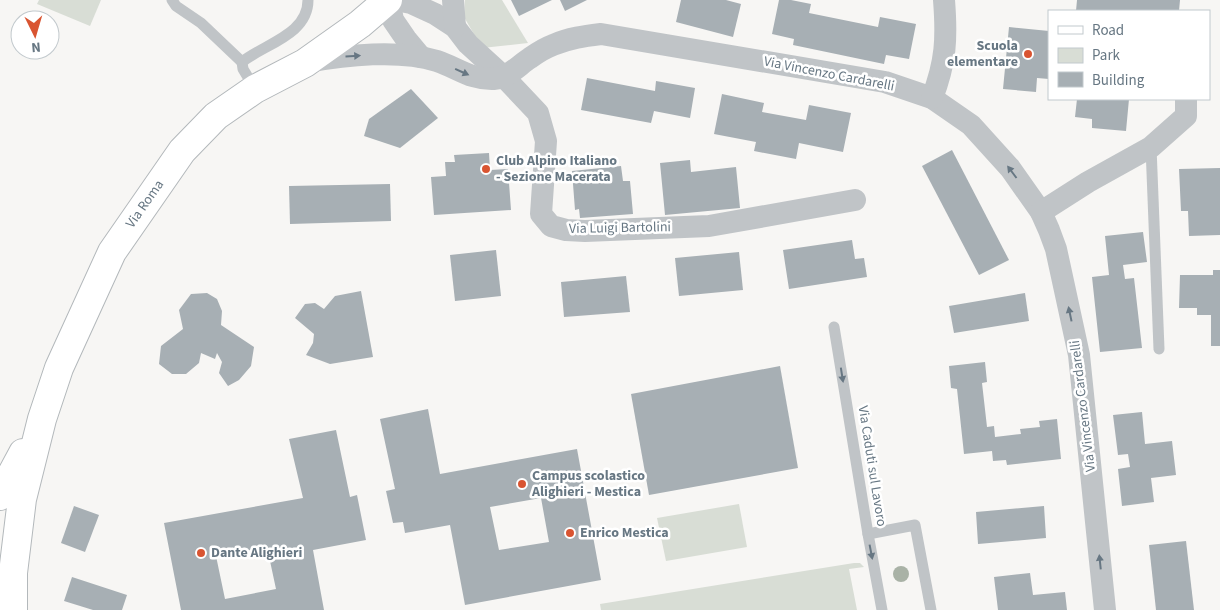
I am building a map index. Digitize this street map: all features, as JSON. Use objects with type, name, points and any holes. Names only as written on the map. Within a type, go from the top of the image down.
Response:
[{"type":"main road","name":"Via Roma","points":[[11,498],[42,419],[59,368],[112,252],[182,151],[216,116],[255,89],[304,63],[360,24],[389,0]]},
{"type":"main road","points":[[0,553],[11,498]]},
{"type":"main road","points":[[11,498],[13,610]]},
{"type":"street","points":[[389,0],[394,20],[406,40],[421,57]]},
{"type":"street","name":"Via Luigi Bartolini","points":[[395,0],[411,3],[435,14],[454,27],[483,59],[504,76],[538,112],[546,141],[541,214],[551,226],[566,230],[585,231],[709,226],[855,200]]},
{"type":"street","points":[[453,0],[454,27]]},
{"type":"street","points":[[932,98],[945,52],[944,0]]},
{"type":"street","name":"Via Vincenzo Cardarelli","points":[[504,76],[531,57],[553,45],[574,37],[602,34],[885,82],[932,98],[971,125],[1010,168],[1041,212],[1056,249],[1079,355],[1105,610]]},
{"type":"street","points":[[304,63],[384,54],[421,57],[437,61],[477,79],[497,79],[504,76]]},
{"type":"street","points":[[1041,212],[1088,182],[1151,146],[1186,116],[1186,100]]},
{"type":"lane","points":[[172,0],[176,6],[201,23],[242,62],[255,89]]},
{"type":"lane","points":[[242,62],[292,32],[305,16],[308,0]]},
{"type":"lane","points":[[1151,146],[1159,349]]},
{"type":"lane","name":"Via Caduti sul Lavoro","points":[[834,327],[882,610]]},
{"type":"lane","points":[[868,534],[915,525],[931,610]]},
{"type":"green space","points":[[39,0],[101,0],[90,26],[60,14],[60,10],[51,10],[37,4]]},
{"type":"green space","points":[[465,0],[502,0],[528,43],[482,48],[464,17]]},
{"type":"green space","points":[[739,504],[747,547],[666,561],[657,518]]},
{"type":"green space","points":[[860,563],[864,567],[849,569],[857,610],[601,610],[600,604]]},
{"type":"building","points":[[511,0],[552,0],[519,16]]},
{"type":"building","points":[[560,0],[587,0],[565,11]]},
{"type":"building","points":[[681,0],[726,0],[741,4],[733,37],[676,22]]},
{"type":"building","points":[[779,0],[811,4],[809,13],[878,27],[880,17],[916,24],[909,59],[886,55],[884,64],[793,45],[794,39],[772,34]]},
{"type":"building","points":[[1077,0],[1180,0],[1179,10],[1076,10]]},
{"type":"building","name":"Scuola elementare","points":[[1009,27],[1048,31],[1048,79],[1037,78],[1036,92],[1003,89]]},
{"type":"building","points":[[587,78],[655,91],[656,81],[695,88],[690,118],[654,111],[651,123],[581,110]]},
{"type":"building","points":[[411,89],[438,118],[400,148],[364,136],[369,119]]},
{"type":"building","points":[[722,94],[764,103],[762,112],[806,120],[809,105],[851,113],[843,152],[799,143],[796,159],[754,151],[756,142],[714,134]]},
{"type":"building","points":[[1077,100],[1129,100],[1126,131],[1092,128],[1092,119],[1075,117]]},
{"type":"building","points":[[952,150],[1009,260],[979,275],[922,166]]},
{"type":"building","points":[[489,153],[490,170],[508,169],[511,210],[434,215],[431,177],[446,176],[445,162],[455,162],[454,155]]},
{"type":"building","points":[[690,160],[691,172],[736,167],[740,208],[665,215],[660,163]]},
{"type":"building","points":[[621,166],[623,181],[630,181],[633,214],[580,218],[579,209],[575,210],[572,171]]},
{"type":"building","points":[[1220,168],[1220,235],[1189,236],[1188,211],[1181,211],[1179,169]]},
{"type":"building","points":[[390,184],[391,221],[290,224],[289,186]]},
{"type":"building","points":[[1143,232],[1147,262],[1123,265],[1125,279],[1134,278],[1142,348],[1100,352],[1092,277],[1109,275],[1105,236]]},
{"type":"building","points":[[852,240],[855,259],[864,258],[867,277],[789,289],[783,250]]},
{"type":"building","points":[[496,250],[501,296],[455,301],[450,255]]},
{"type":"building","points":[[739,252],[743,290],[679,296],[675,258]]},
{"type":"building","points":[[1213,270],[1220,270],[1220,346],[1211,346],[1211,315],[1197,315],[1197,308],[1179,308],[1180,275],[1213,275]]},
{"type":"building","points":[[626,276],[630,312],[564,317],[561,282]]},
{"type":"building","points":[[361,291],[373,357],[330,364],[306,355],[313,343],[314,334],[295,318],[305,304],[315,303],[324,309],[335,296]]},
{"type":"building","points":[[207,293],[217,299],[222,311],[221,325],[254,347],[251,366],[239,380],[228,386],[219,373],[222,362],[217,353],[215,359],[201,353],[199,363],[186,374],[172,374],[159,364],[161,346],[183,329],[179,310],[191,294]]},
{"type":"building","points":[[1025,293],[1029,321],[954,333],[949,306]]},
{"type":"building","points":[[985,362],[987,382],[982,383],[987,427],[994,426],[995,437],[1021,434],[1020,429],[1040,427],[1039,421],[1057,419],[1061,459],[1007,465],[1006,460],[993,461],[992,451],[964,454],[957,389],[951,388],[949,366]]},
{"type":"building","points":[[780,366],[798,468],[649,495],[631,394]]},
{"type":"building","name":"Enrico Mestica","points":[[428,409],[440,474],[577,449],[601,580],[465,605],[450,525],[405,533],[403,522],[393,523],[386,491],[395,489],[380,419]],"holes":[[[541,498],[549,542],[499,550],[490,507]]]},
{"type":"building","points":[[1142,412],[1145,444],[1172,441],[1176,475],[1151,478],[1154,502],[1122,506],[1118,469],[1130,467],[1128,454],[1118,455],[1113,415]]},
{"type":"building","name":"Dante Alighieri","points":[[336,430],[350,497],[357,495],[366,540],[313,550],[324,610],[181,610],[164,523],[303,498],[289,439]],"holes":[[[267,547],[276,589],[225,599],[216,556]]]},
{"type":"building","points":[[74,506],[99,515],[85,552],[61,543]]},
{"type":"building","points":[[1044,506],[1046,538],[978,544],[976,512]]},
{"type":"building","points":[[1186,541],[1194,610],[1156,610],[1149,545]]},
{"type":"building","points":[[1030,573],[1033,595],[1065,592],[1067,610],[998,610],[994,577]]},
{"type":"building","points":[[72,577],[127,595],[122,610],[93,610],[64,601]]},
{"type":"place","name":"Scuola elementare","points":[[1028,54]]},
{"type":"place","name":"Club Alpino Italiano - Sezione Macerata","points":[[486,169]]},
{"type":"place","name":"Campus scolastico Alighieri - Mestica","points":[[522,484]]},
{"type":"place","name":"Enrico Mestica","points":[[570,533]]},
{"type":"place","name":"Dante Alighieri","points":[[201,553]]}]
